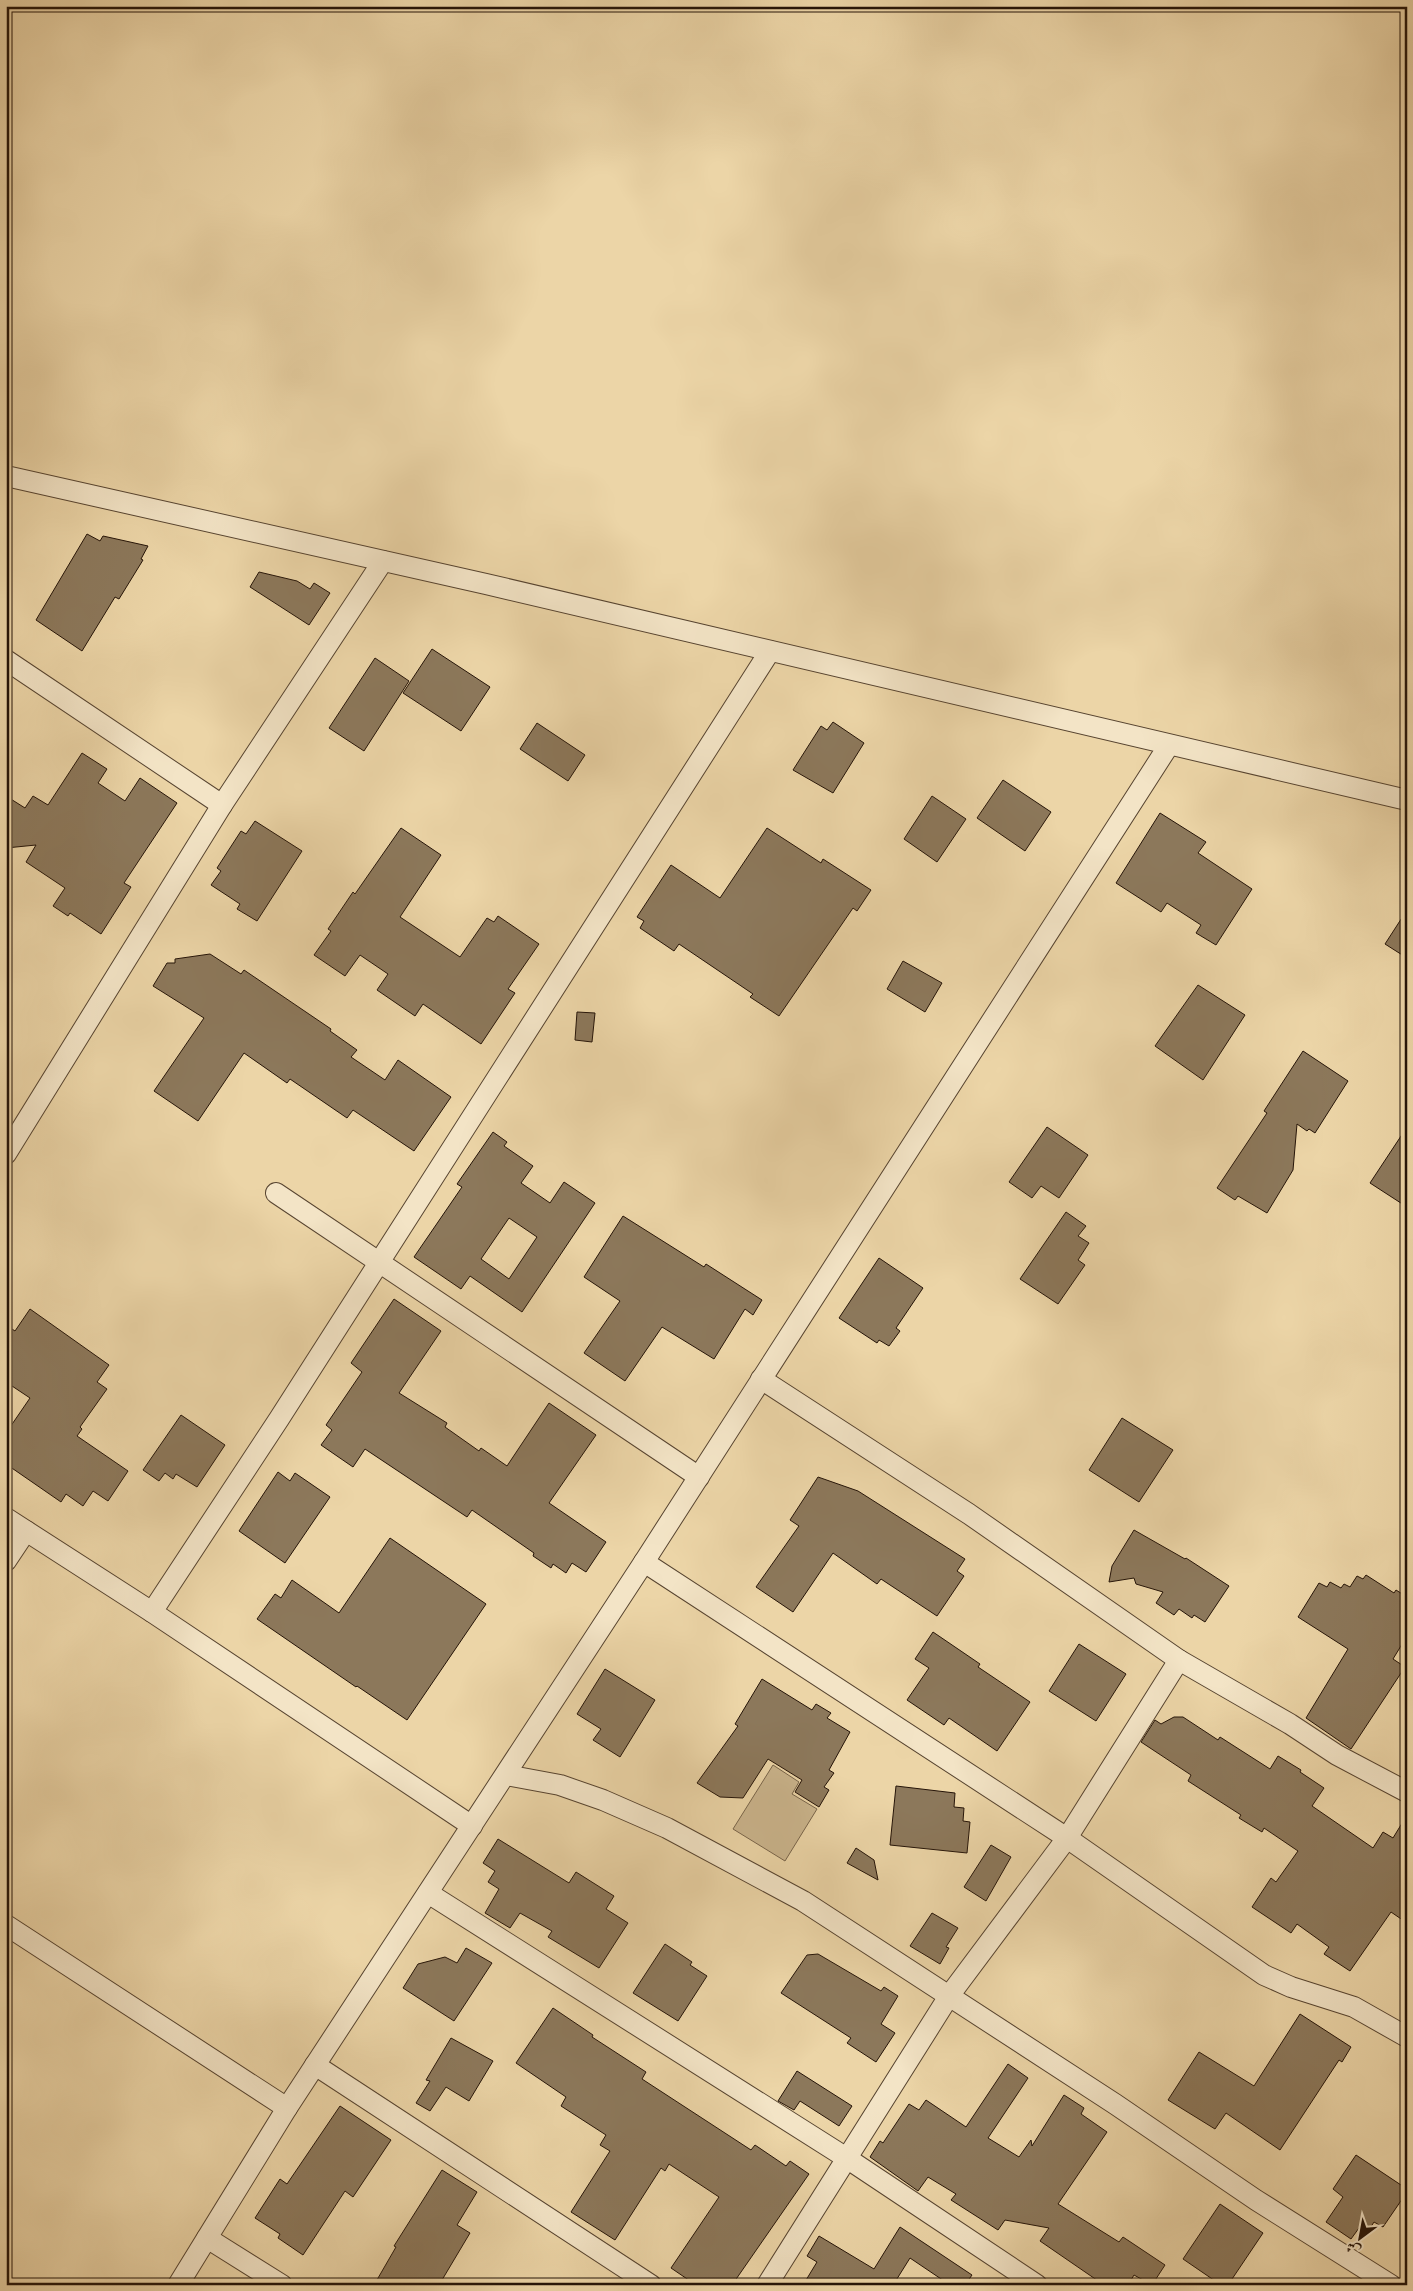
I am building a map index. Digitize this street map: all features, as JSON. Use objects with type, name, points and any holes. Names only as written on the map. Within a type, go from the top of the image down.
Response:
[{"type":"street","points":[[6,476],[383,561],[1407,800]]},
{"type":"street","points":[[9,1144],[222,805],[383,561]]},
{"type":"street","points":[[152,1612],[280,1419],[770,651]]},
{"type":"street","points":[[6,660],[222,805]]},
{"type":"street","points":[[178,2285],[287,2108],[644,1562],[1169,745]]},
{"type":"street","points":[[276,1193],[379,1264],[699,1477]]},
{"type":"street","points":[[761,1379],[969,1514],[1179,1660],[1290,1724],[1337,1755],[1407,1792]]},
{"type":"street","points":[[6,1518],[152,1612],[472,1826]]},
{"type":"street","points":[[6,1561],[26,1530]]},
{"type":"street","points":[[644,1562],[1067,1838],[1264,1975],[1291,1987],[1354,2007],[1407,2037]]},
{"type":"street","points":[[767,2285],[845,2157],[949,1996],[1067,1838],[1179,1660]]},
{"type":"street","points":[[506,1774],[560,1785],[603,1800],[667,1828],[803,1901],[1115,2104],[1256,2200],[1391,2285]]},
{"type":"street","points":[[428,1893],[845,2157],[1037,2285]]},
{"type":"street","points":[[6,1925],[287,2108]]},
{"type":"street","points":[[315,2065],[651,2285]]},
{"type":"street","points":[[206,2238],[282,2285]]},
{"type":"shaded area","points":[[773,1765],[799,1782],[792,1794],[817,1809],[785,1861],[733,1829]]},
{"type":"building","points":[[87,534],[100,541],[103,536],[148,546],[141,559],[143,560],[119,599],[115,597],[82,651],[36,620]]},
{"type":"building","points":[[259,572],[297,581],[310,589],[314,583],[330,593],[309,625],[250,587]]},
{"type":"building","points":[[432,649],[490,687],[461,731],[403,693]]},
{"type":"building","points":[[375,658],[409,681],[364,751],[329,728]]},
{"type":"building","points":[[833,722],[864,743],[833,793],[793,770],[821,726],[827,730]]},
{"type":"building","points":[[537,723],[585,755],[568,781],[520,749]]},
{"type":"building","points":[[82,753],[107,769],[98,783],[125,801],[140,778],[177,803],[124,883],[131,887],[101,934],[70,913],[68,916],[53,906],[65,888],[26,862],[36,845],[6,848],[6,796],[25,808],[33,796],[48,805]]},
{"type":"building","points":[[1003,780],[1051,812],[1025,851],[977,818]]},
{"type":"building","points":[[932,796],[966,819],[937,862],[904,839]]},
{"type":"building","points":[[1160,813],[1206,842],[1198,853],[1252,889],[1216,945],[1196,933],[1201,925],[1167,903],[1161,912],[1116,883]]},
{"type":"building","points":[[255,821],[302,851],[257,921],[237,909],[240,904],[211,885],[221,871],[217,868],[241,831],[246,834]]},
{"type":"building","points":[[401,828],[441,855],[400,917],[460,957],[487,918],[494,922],[498,916],[539,944],[508,989],[515,993],[481,1044],[423,1004],[415,1016],[377,990],[388,974],[360,955],[345,976],[314,955],[331,931],[328,929],[353,892],[355,894]]},
{"type":"building","points":[[767,828],[821,863],[823,859],[871,890],[857,911],[853,908],[779,1016],[750,997],[753,994],[679,944],[674,951],[640,928],[644,921],[637,917],[671,865],[720,898]]},
{"type":"building","points":[[1407,910],[1407,958],[1385,944]]},
{"type":"building","points":[[210,954],[241,974],[244,970],[331,1029],[330,1031],[357,1050],[351,1057],[385,1080],[398,1060],[451,1097],[414,1151],[353,1110],[347,1118],[290,1079],[287,1083],[244,1053],[198,1121],[154,1091],[204,1018],[153,986],[167,963],[175,963],[175,959]]},
{"type":"building","points":[[903,961],[942,983],[925,1012],[887,989]]},
{"type":"building","points":[[1198,985],[1245,1015],[1203,1080],[1155,1046]]},
{"type":"building","points":[[577,1012],[595,1013],[592,1042],[575,1040]]},
{"type":"building","points":[[1303,1051],[1348,1081],[1315,1133],[1309,1129],[1307,1131],[1297,1124],[1293,1170],[1267,1213],[1238,1196],[1235,1200],[1217,1188],[1267,1113],[1264,1111]]},
{"type":"building","points":[[1047,1127],[1088,1155],[1059,1198],[1041,1186],[1032,1198],[1009,1182]]},
{"type":"building","points":[[1407,1127],[1407,1207],[1370,1183]]},
{"type":"building","points":[[493,1132],[507,1142],[504,1146],[533,1166],[521,1183],[550,1203],[564,1182],[595,1203],[522,1312],[470,1276],[461,1289],[414,1257],[462,1187],[457,1184]],"holes":[[[509,1218],[537,1237],[509,1279],[481,1259]]]},
{"type":"building","points":[[1066,1212],[1086,1226],[1078,1236],[1089,1243],[1078,1260],[1085,1265],[1058,1304],[1020,1279]]},
{"type":"building","points":[[623,1216],[704,1267],[706,1264],[762,1300],[753,1315],[745,1309],[714,1359],[662,1327],[625,1381],[584,1353],[620,1301],[584,1277]]},
{"type":"building","points":[[879,1258],[923,1288],[896,1328],[900,1331],[889,1346],[879,1340],[877,1343],[839,1318]]},
{"type":"building","points":[[394,1299],[441,1331],[399,1393],[447,1423],[445,1427],[479,1451],[481,1448],[507,1466],[549,1403],[596,1435],[549,1503],[606,1542],[586,1572],[572,1563],[566,1573],[553,1564],[551,1568],[533,1556],[534,1553],[472,1510],[467,1517],[365,1449],[353,1467],[321,1445],[332,1430],[326,1425],[362,1372],[351,1363]]},
{"type":"building","points":[[30,1309],[109,1365],[97,1382],[107,1389],[80,1427],[82,1429],[77,1436],[128,1471],[108,1501],[93,1491],[83,1506],[66,1494],[61,1502],[6,1464],[6,1433],[30,1398],[6,1382],[6,1325],[15,1331]]},
{"type":"building","points":[[181,1415],[225,1445],[197,1487],[176,1474],[173,1479],[165,1473],[159,1481],[143,1470]]},
{"type":"building","points":[[1122,1418],[1173,1450],[1139,1502],[1089,1470]]},
{"type":"building","points":[[278,1472],[290,1481],[295,1473],[330,1497],[285,1563],[239,1531]]},
{"type":"building","points":[[818,1477],[858,1491],[965,1559],[957,1571],[964,1576],[937,1616],[881,1579],[877,1584],[833,1553],[793,1612],[756,1587],[799,1526],[790,1520]]},
{"type":"building","points":[[1134,1530],[1186,1558],[1229,1586],[1205,1622],[1194,1615],[1192,1618],[1179,1609],[1174,1615],[1156,1603],[1163,1592],[1136,1584],[1134,1578],[1109,1582],[1112,1566]]},
{"type":"building","points":[[390,1538],[486,1604],[407,1720],[257,1619],[275,1594],[281,1598],[292,1580],[339,1613]]},
{"type":"building","points":[[1366,1575],[1394,1593],[1396,1590],[1407,1597],[1407,1636],[1393,1659],[1405,1667],[1351,1749],[1306,1718],[1348,1649],[1298,1617],[1319,1583],[1327,1587],[1330,1582],[1341,1588],[1344,1584],[1350,1587],[1357,1576],[1363,1579]]},
{"type":"building","points":[[933,1632],[980,1664],[978,1667],[1030,1702],[997,1751],[949,1718],[944,1725],[907,1700],[929,1668],[915,1659]]},
{"type":"building","points":[[1079,1644],[1126,1674],[1096,1721],[1049,1691]]},
{"type":"building","points":[[605,1669],[655,1700],[620,1757],[593,1740],[601,1729],[577,1714]]},
{"type":"building","points":[[762,1679],[812,1710],[816,1704],[831,1713],[827,1718],[850,1732],[829,1770],[834,1773],[824,1787],[829,1790],[819,1807],[795,1792],[802,1780],[768,1759],[743,1798],[720,1797],[697,1783],[738,1726],[735,1724]]},
{"type":"building","points":[[1174,1717],[1183,1717],[1218,1740],[1220,1737],[1270,1769],[1278,1756],[1301,1770],[1300,1772],[1324,1788],[1312,1806],[1373,1848],[1383,1832],[1393,1838],[1407,1815],[1407,1923],[1391,1912],[1350,1971],[1324,1954],[1329,1947],[1297,1924],[1291,1933],[1252,1907],[1271,1878],[1276,1882],[1298,1851],[1264,1828],[1262,1832],[1239,1818],[1241,1815],[1188,1781],[1191,1775],[1141,1742],[1155,1720],[1161,1724]]},
{"type":"building","points":[[896,1786],[955,1793],[954,1807],[964,1808],[963,1821],[970,1822],[967,1853],[890,1845]]},
{"type":"building","points":[[498,1839],[569,1883],[576,1872],[614,1896],[606,1909],[628,1923],[599,1968],[548,1937],[552,1931],[520,1913],[510,1928],[485,1913],[499,1889],[488,1882],[495,1871],[483,1863]]},
{"type":"building","points":[[991,1845],[1011,1857],[986,1901],[964,1887]]},
{"type":"building","points":[[856,1848],[874,1860],[878,1880],[847,1863]]},
{"type":"building","points":[[932,1913],[958,1928],[946,1947],[949,1948],[940,1964],[910,1946]]},
{"type":"building","points":[[665,1944],[692,1962],[690,1965],[707,1976],[678,2021],[633,1993]]},
{"type":"building","points":[[466,1948],[492,1963],[454,2021],[403,1988],[418,1964],[445,1957],[457,1963]]},
{"type":"building","points":[[818,1954],[881,1991],[884,1987],[898,1996],[881,2024],[895,2033],[876,2062],[847,2043],[851,2038],[781,1993],[807,1955]]},
{"type":"building","points":[[553,2008],[593,2035],[592,2037],[646,2072],[642,2079],[751,2150],[755,2145],[786,2166],[790,2161],[809,2174],[732,2285],[696,2285],[671,2268],[719,2197],[669,2164],[665,2171],[661,2168],[615,2240],[571,2212],[610,2151],[600,2145],[606,2135],[561,2106],[566,2097],[516,2063]]},
{"type":"building","points":[[1300,2014],[1351,2047],[1342,2062],[1339,2060],[1280,2150],[1226,2113],[1215,2129],[1168,2100],[1199,2052],[1254,2086]]},
{"type":"building","points":[[451,2038],[493,2061],[469,2101],[446,2087],[430,2111],[416,2103],[430,2081],[426,2080]]},
{"type":"building","points":[[1008,2064],[1028,2078],[988,2138],[1019,2157],[1031,2140],[1032,2146],[1064,2095],[1084,2108],[1081,2114],[1107,2132],[1058,2204],[1119,2242],[1123,2237],[1165,2265],[1152,2285],[1134,2275],[1128,2285],[1104,2285],[1040,2241],[1049,2228],[1005,2220],[998,2230],[951,2200],[956,2194],[928,2177],[918,2191],[870,2157],[880,2141],[883,2143],[909,2104],[919,2110],[926,2100],[966,2127]]},
{"type":"building","points":[[797,2071],[852,2106],[839,2126],[800,2101],[794,2110],[778,2101]]},
{"type":"building","points":[[340,2106],[391,2140],[353,2197],[345,2191],[303,2255],[278,2238],[280,2234],[255,2218],[280,2179],[287,2184]]},
{"type":"building","points":[[1356,2155],[1407,2189],[1407,2192],[1383,2227],[1374,2222],[1367,2233],[1359,2228],[1351,2239],[1326,2222],[1343,2197],[1333,2189]]},
{"type":"building","points":[[442,2170],[477,2192],[457,2225],[470,2233],[439,2285],[374,2285],[396,2247],[394,2246]]},
{"type":"building","points":[[1220,2204],[1263,2233],[1228,2285],[1221,2285],[1183,2259]]},
{"type":"building","points":[[900,2227],[972,2275],[965,2285],[950,2285],[910,2258],[895,2282],[900,2285],[803,2285],[817,2262],[807,2256],[819,2236],[874,2269]]}]
